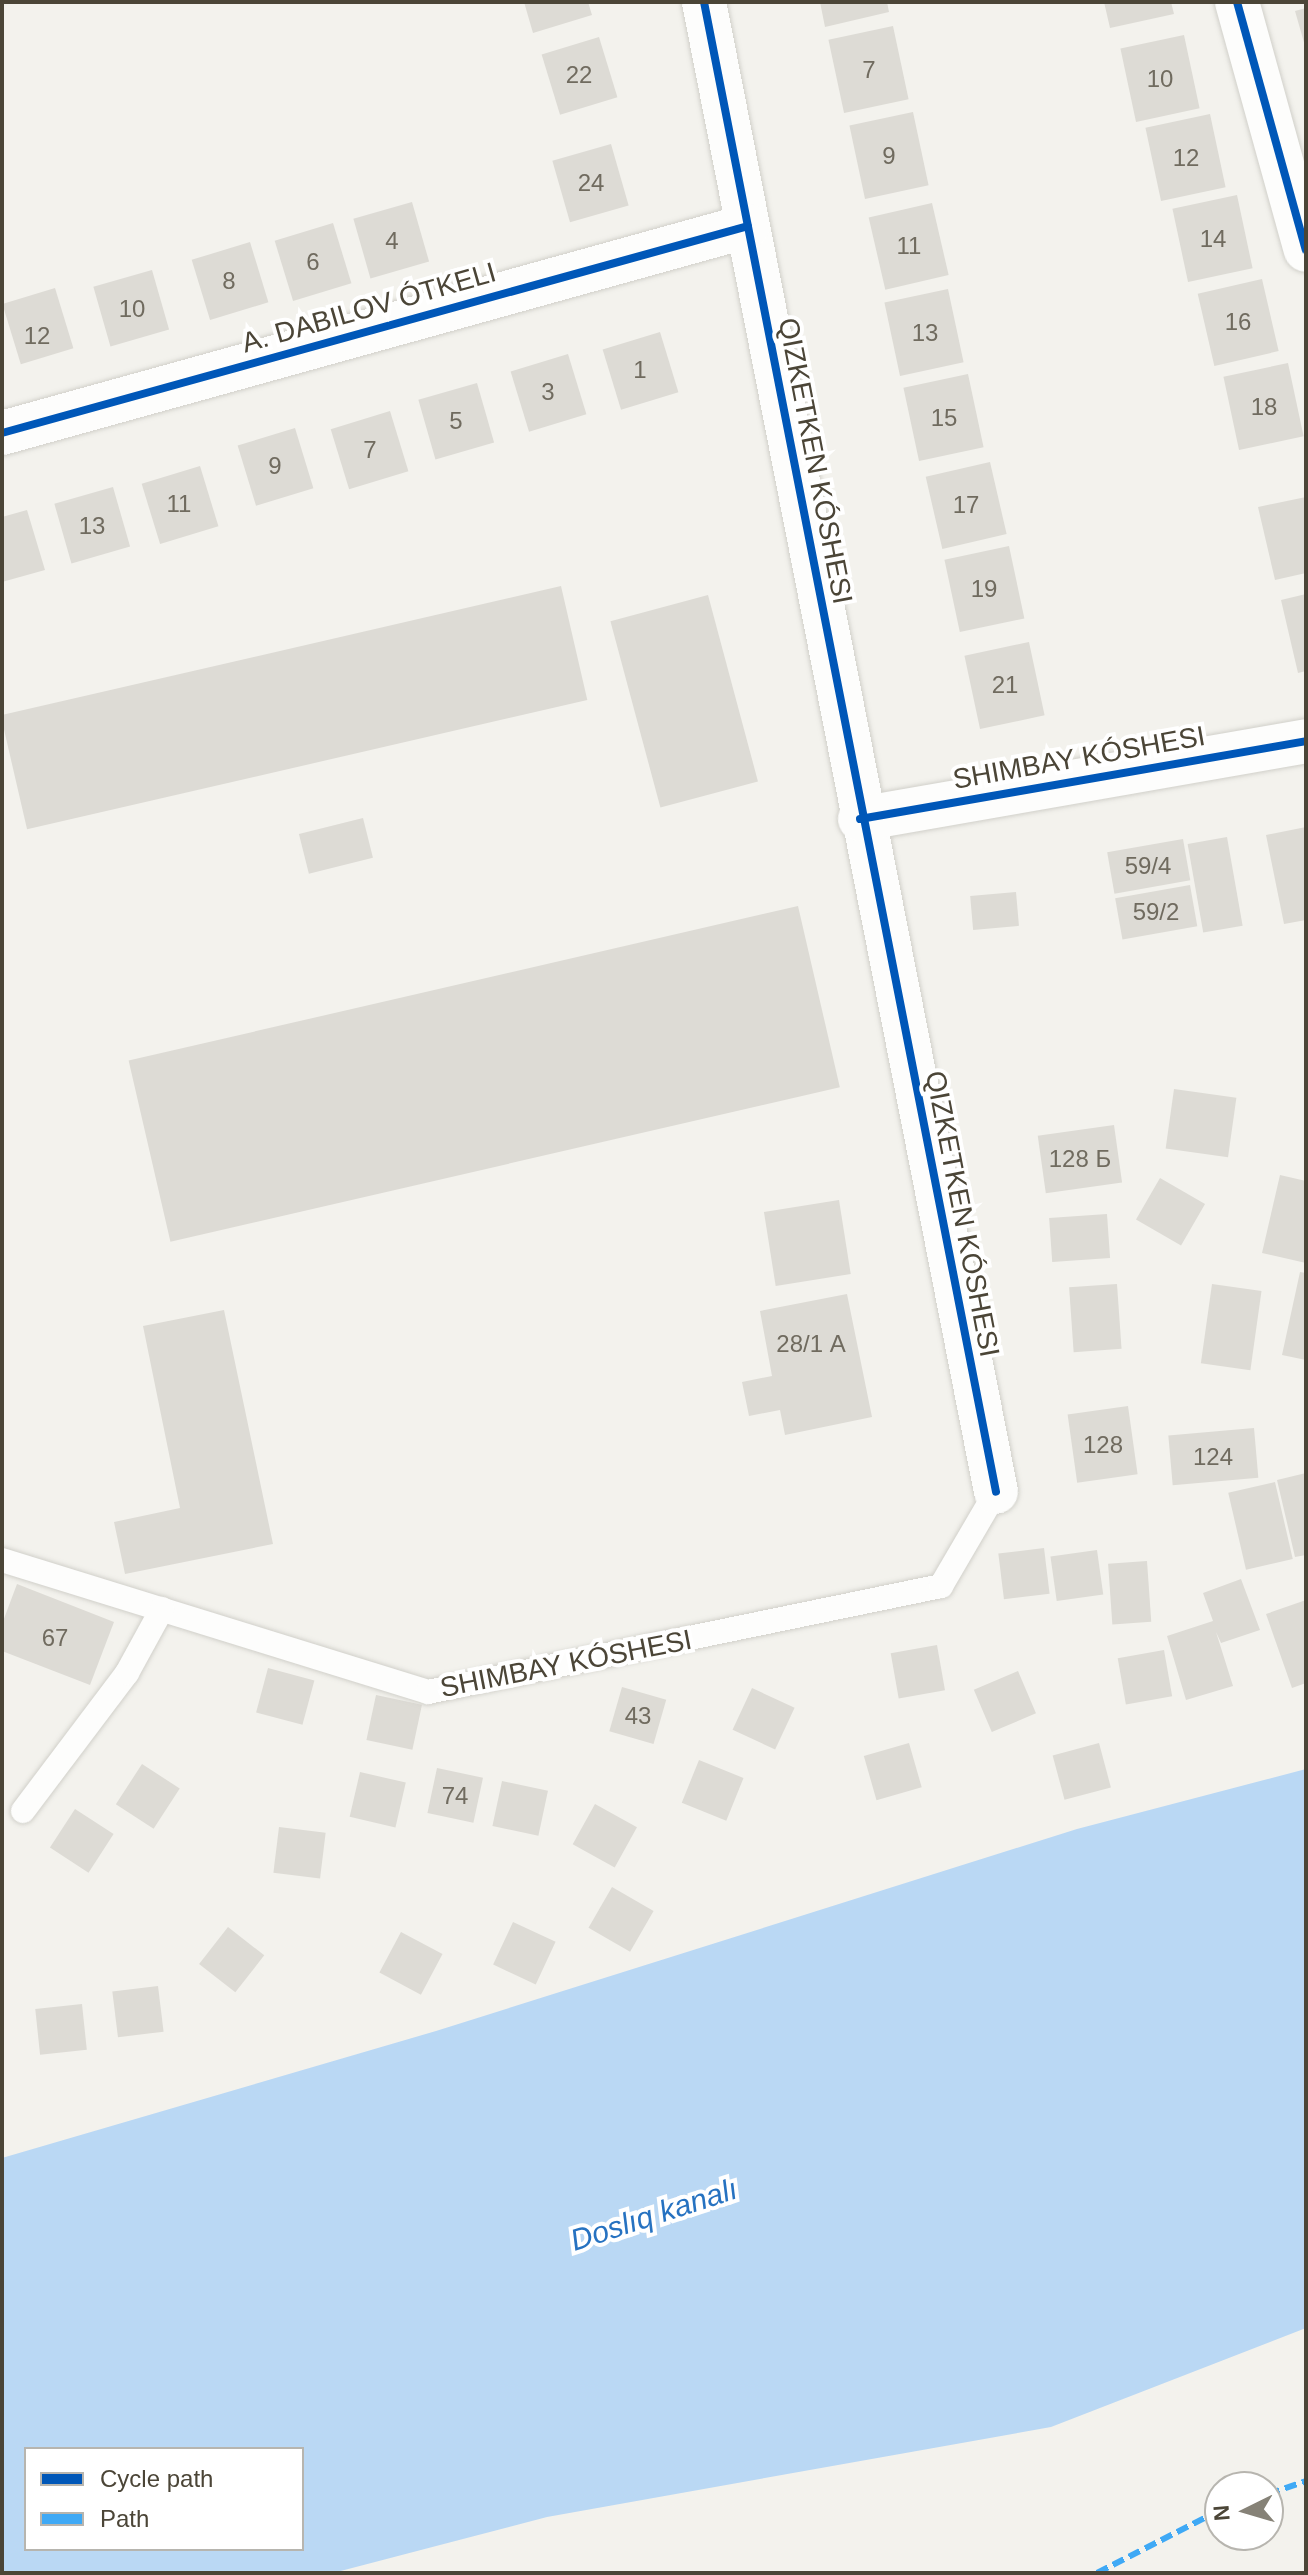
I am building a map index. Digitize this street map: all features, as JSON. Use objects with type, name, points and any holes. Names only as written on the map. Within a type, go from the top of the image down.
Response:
[{"type":"street","points":[[704,2],[860,819],[996,1492]]},
{"type":"street","points":[[1237,2],[1306,250]]},
{"type":"street","name":"A. DABILOV ÓTKELI","points":[[2,433],[748,226]]},
{"type":"street","points":[[860,819],[1306,741]]},
{"type":"lane","points":[[2,1560],[428,1692],[451,1690],[941,1586],[996,1492]]},
{"type":"lane","points":[[23,1811],[127,1673],[162,1609]]},
{"type":"water","name":"Doslıq kanalı","points":[[1306,1769],[1306,2328],[1051,2427],[547,2517],[333,2573],[2,2573],[2,2158],[436,2031],[1077,1829]]},
{"type":"building","points":[[524,2],[588,2],[592,15],[533,33]]},
{"type":"building","points":[[820,2],[887,2],[889,12],[825,27]]},
{"type":"building","points":[[1104,2],[1171,2],[1174,14],[1110,28]]},
{"type":"building","points":[[1306,8],[1306,46],[1305,46],[1295,11]]},
{"type":"building","points":[[893,26],[909,99],[844,113],[828,40]]},
{"type":"building","points":[[1184,35],[1200,108],[1136,122],[1120,49]]},
{"type":"building","points":[[599,37],[617,97],[560,115],[542,55]]},
{"type":"building","points":[[913,112],[929,185],[865,199],[849,126]]},
{"type":"building","points":[[1210,114],[1226,187],[1161,201],[1145,128]]},
{"type":"building","points":[[611,144],[629,206],[570,222],[552,161]]},
{"type":"building","points":[[1237,195],[1253,268],[1188,282],[1172,209]]},
{"type":"building","points":[[412,202],[429,262],[370,278],[353,219]]},
{"type":"building","points":[[932,203],[949,275],[885,290],[869,218]]},
{"type":"building","points":[[333,223],[351,283],[293,301],[275,241]]},
{"type":"building","points":[[250,242],[268,302],[210,320],[192,260]]},
{"type":"building","points":[[152,270],[169,330],[110,346],[93,287]]},
{"type":"building","points":[[1262,279],[1279,351],[1214,366],[1198,294]]},
{"type":"building","points":[[55,288],[73,348],[21,364],[2,304]]},
{"type":"building","points":[[948,289],[964,362],[900,376],[884,303]]},
{"type":"building","points":[[660,332],[678,392],[621,410],[603,350]]},
{"type":"building","points":[[568,354],[586,414],[529,432],[511,372]]},
{"type":"building","points":[[1288,363],[1304,436],[1239,450],[1223,377]]},
{"type":"building","points":[[968,374],[984,447],[919,461],[903,388]]},
{"type":"building","points":[[477,383],[494,443],[435,459],[418,400]]},
{"type":"building","points":[[390,411],[408,471],[349,489],[331,429]]},
{"type":"building","points":[[295,428],[313,488],[256,506],[238,446]]},
{"type":"building","points":[[990,462],[1007,534],[942,549],[926,477]]},
{"type":"building","points":[[200,466],[218,526],[160,544],[142,484]]},
{"type":"building","points":[[113,487],[130,547],[71,563],[54,504]]},
{"type":"building","points":[[1306,497],[1306,573],[1275,580],[1258,507]]},
{"type":"building","points":[[27,510],[45,570],[2,582],[2,517]]},
{"type":"building","points":[[1009,546],[1024,618],[960,632],[944,560]]},
{"type":"building","points":[[561,586],[587,700],[27,829],[2,715]]},
{"type":"building","points":[[1306,594],[1306,671],[1298,673],[1281,600]]},
{"type":"building","points":[[708,595],[758,781],[660,808],[610,621]]},
{"type":"building","points":[[1029,642],[1045,715],[980,729],[964,656]]},
{"type":"building","points":[[363,818],[373,858],[309,874],[299,834]]},
{"type":"building","points":[[1306,827],[1306,920],[1284,924],[1266,835]]},
{"type":"building","points":[[1227,837],[1243,926],[1203,933],[1188,844]]},
{"type":"building","points":[[1183,839],[1190,880],[1114,894],[1107,852]]},
{"type":"building","points":[[1190,885],[1197,926],[1122,940],[1115,898]]},
{"type":"building","points":[[1016,892],[1019,926],[973,930],[970,896]]},
{"type":"building","points":[[798,906],[840,1087],[170,1242],[129,1061]]},
{"type":"building","points":[[1174,1089],[1236,1098],[1228,1157],[1166,1148]]},
{"type":"building","points":[[1114,1125],[1122,1182],[1046,1193],[1038,1136]]},
{"type":"building","points":[[1280,1175],[1306,1181],[1306,1263],[1262,1253]]},
{"type":"building","points":[[1160,1178],[1205,1204],[1181,1246],[1136,1220]]},
{"type":"building","points":[[839,1200],[851,1274],[776,1286],[764,1212]]},
{"type":"building","points":[[1107,1214],[1110,1258],[1052,1262],[1049,1218]]},
{"type":"building","points":[[1300,1272],[1306,1273],[1306,1360],[1282,1355]]},
{"type":"building","points":[[1117,1284],[1122,1349],[1074,1352],[1069,1287]]},
{"type":"building","points":[[1212,1284],[1262,1291],[1250,1370],[1201,1363]]},
{"type":"building","points":[[847,1294],[872,1417],[785,1435],[780,1410],[749,1416],[742,1382],[772,1376],[760,1311]]},
{"type":"building","points":[[224,1310],[273,1544],[125,1574],[114,1522],[180,1508],[143,1326]]},
{"type":"building","points":[[1128,1406],[1138,1474],[1077,1483],[1068,1414]]},
{"type":"building","points":[[1254,1428],[1258,1478],[1173,1485],[1168,1435]]},
{"type":"building","points":[[1306,1473],[1306,1555],[1295,1557],[1277,1480]]},
{"type":"building","points":[[1275,1482],[1293,1559],[1246,1570],[1228,1493]]},
{"type":"building","points":[[1044,1548],[1050,1594],[1004,1599],[998,1554]]},
{"type":"building","points":[[1097,1550],[1103,1595],[1057,1601],[1050,1557]]},
{"type":"building","points":[[1147,1561],[1151,1622],[1112,1625],[1108,1564]]},
{"type":"building","points":[[1241,1579],[1260,1630],[1221,1643],[1216,1632],[1233,1686],[1186,1700],[1167,1636],[1213,1621],[1203,1593]]},
{"type":"building","points":[[17,1584],[114,1622],[90,1685],[2,1651],[2,1624]]},
{"type":"building","points":[[1306,1600],[1306,1683],[1292,1688],[1266,1614]]},
{"type":"building","points":[[937,1645],[945,1690],[899,1698],[891,1653]]},
{"type":"building","points":[[1164,1650],[1172,1696],[1126,1704],[1118,1658]]},
{"type":"building","points":[[268,1668],[314,1680],[302,1725],[256,1712]]},
{"type":"building","points":[[1018,1671],[1036,1713],[992,1732],[974,1690]]},
{"type":"building","points":[[622,1687],[666,1700],[654,1744],[609,1731]]},
{"type":"building","points":[[752,1688],[795,1708],[775,1750],[733,1730]]},
{"type":"building","points":[[376,1695],[422,1705],[412,1750],[366,1740]]},
{"type":"building","points":[[909,1743],[922,1787],[877,1800],[864,1756]]},
{"type":"building","points":[[1099,1743],[1111,1787],[1065,1800],[1053,1755]]},
{"type":"building","points":[[699,1760],[744,1778],[726,1821],[682,1803]]},
{"type":"building","points":[[142,1764],[180,1789],[154,1829],[116,1804]]},
{"type":"building","points":[[437,1768],[483,1778],[473,1823],[427,1813]]},
{"type":"building","points":[[360,1772],[406,1783],[395,1827],[350,1817]]},
{"type":"building","points":[[502,1781],[548,1791],[538,1836],[492,1826]]},
{"type":"building","points":[[595,1804],[637,1827],[615,1868],[573,1844]]},
{"type":"building","points":[[75,1809],[114,1834],[89,1873],[50,1848]]},
{"type":"building","points":[[279,1827],[326,1833],[320,1878],[273,1873]]},
{"type":"building","points":[[612,1887],[654,1911],[630,1952],[588,1928]]},
{"type":"building","points":[[513,1922],[556,1942],[536,1984],[493,1965]]},
{"type":"building","points":[[228,1927],[264,1955],[235,1992],[199,1964]]},
{"type":"building","points":[[401,1932],[442,1954],[421,1995],[379,1973]]},
{"type":"building","points":[[158,1986],[164,2032],[118,2037],[112,1992]]},
{"type":"building","points":[[82,2004],[87,2050],[40,2055],[35,2009]]},
{"type":"marked path","points":[[1284,2489],[1306,2481]]},
{"type":"marked path","points":[[1097,2573],[1204,2518]]},
{"type":"cycle path","name":"QIZKETKEN KÓSHESI","points":[[704,2],[996,1492]]},
{"type":"cycle path","points":[[1237,2],[1306,250]]},
{"type":"cycle path","points":[[2,433],[748,226]]},
{"type":"cycle path","name":"SHIMBAY KÓSHESI","points":[[860,819],[1306,741]]}]
